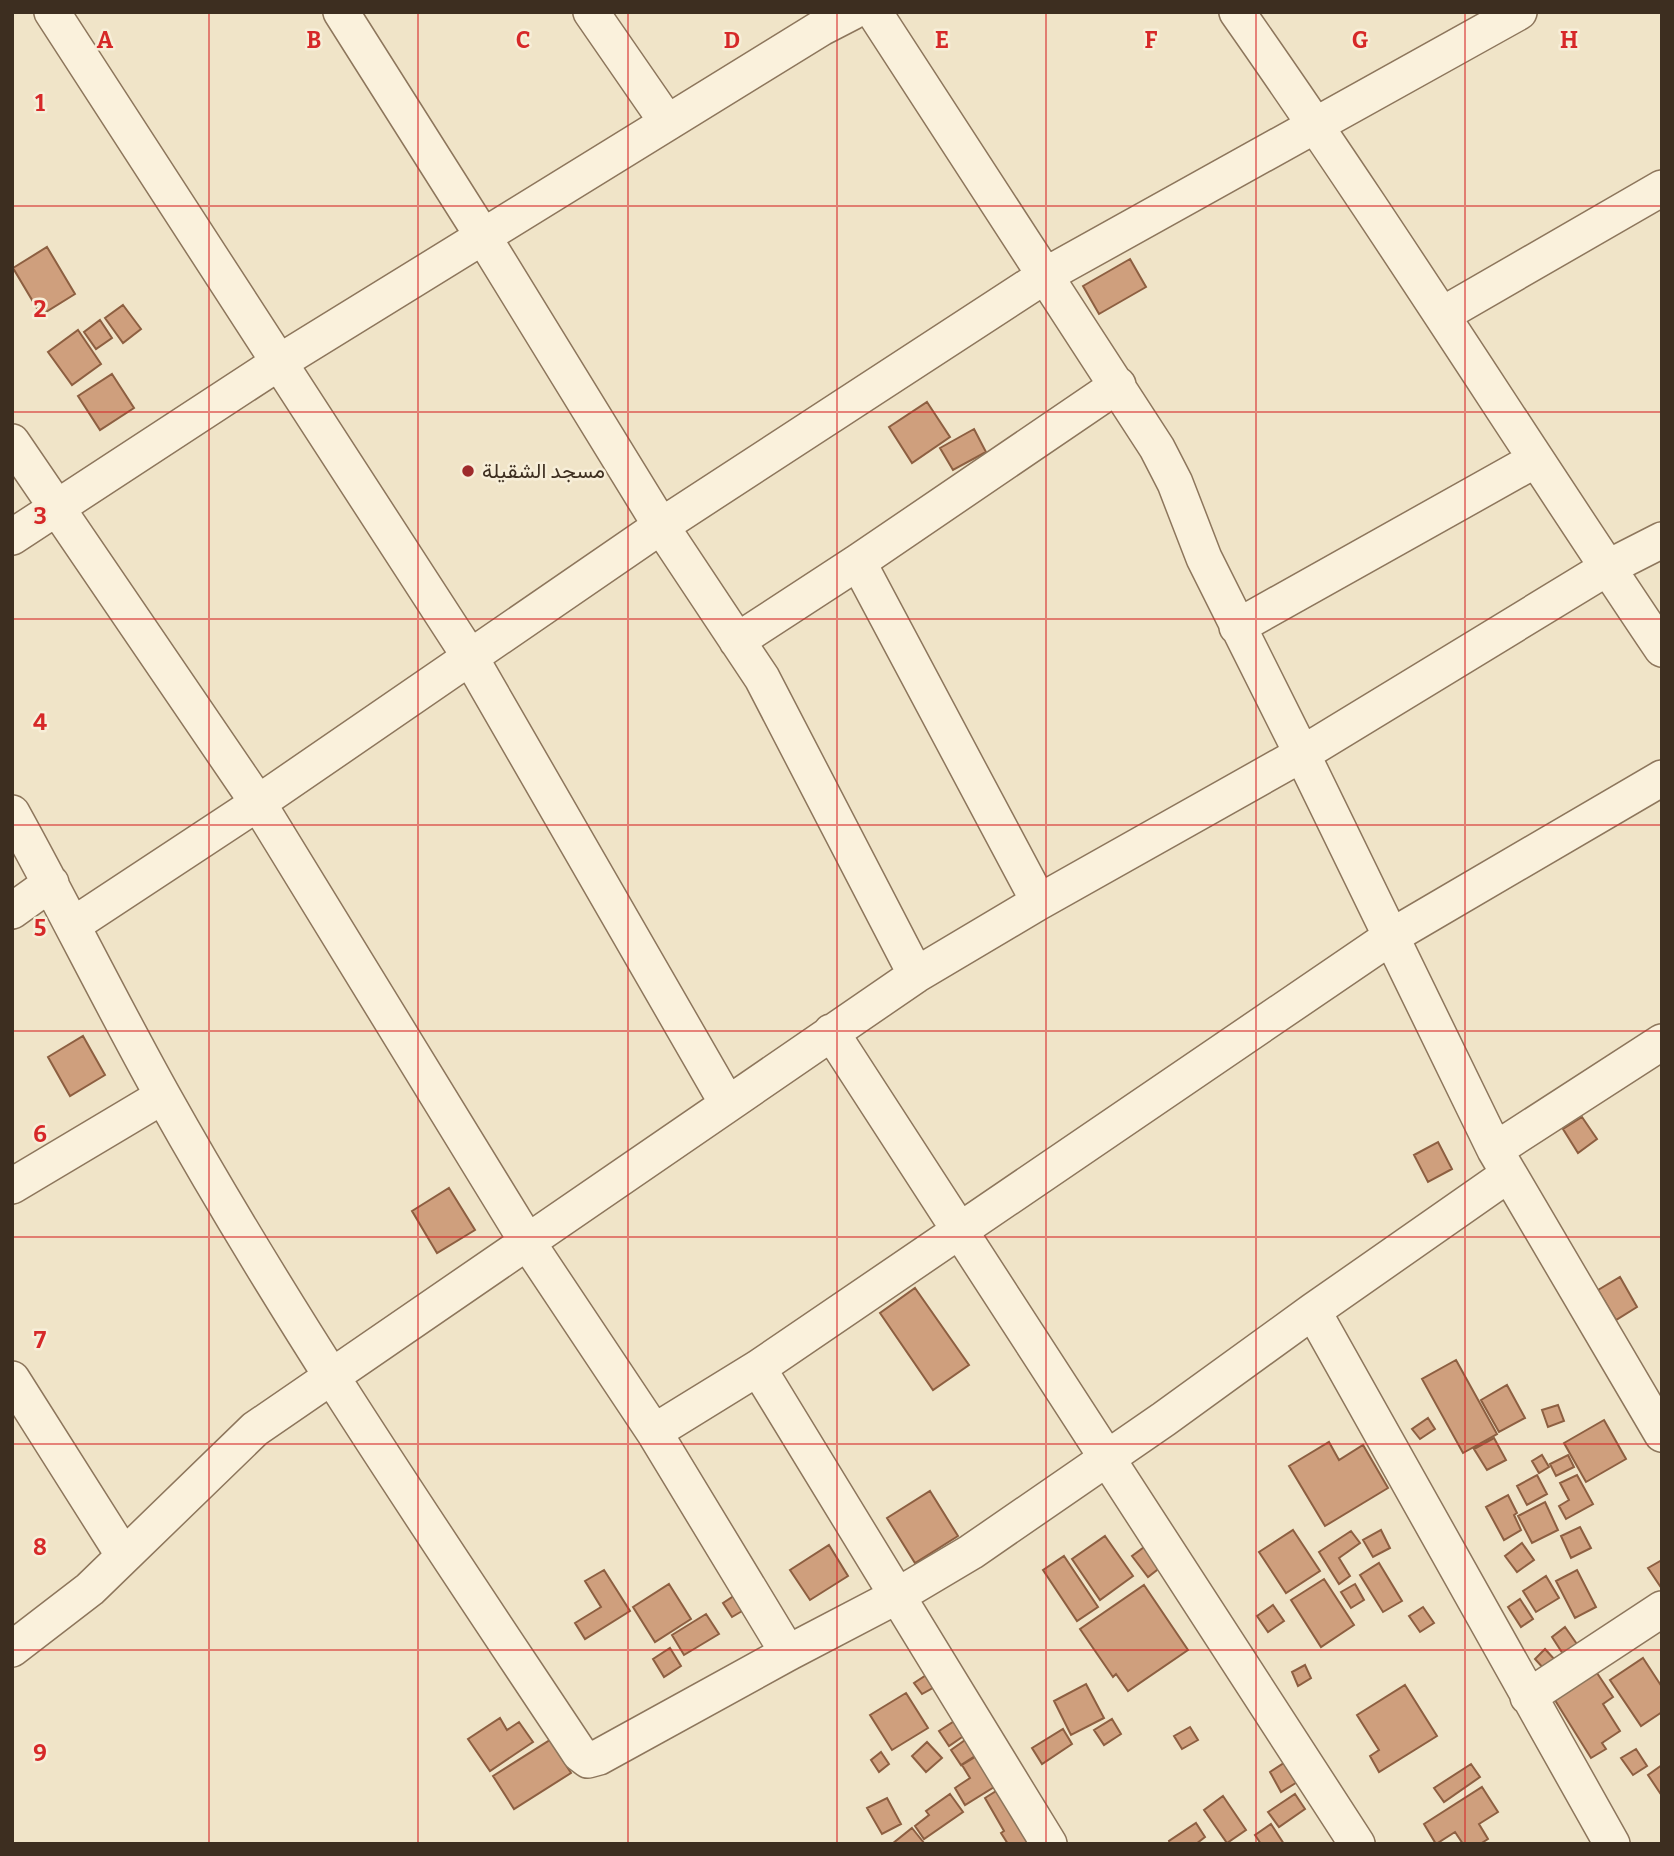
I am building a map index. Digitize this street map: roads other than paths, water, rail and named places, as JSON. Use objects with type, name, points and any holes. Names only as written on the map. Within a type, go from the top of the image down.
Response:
[{"type":"street","points":[[52,12],[470,656],[727,1103]]},
{"type":"street","points":[[341,12],[785,720],[916,975]]},
{"type":"street","points":[[591,12],[667,122]]},
{"type":"street","points":[[12,537],[278,363],[667,122],[852,12]]},
{"type":"street","points":[[874,12],[1157,448],[1175,483],[1203,558],[1392,936],[1442,1045],[1502,1162],[1662,1434]]},
{"type":"street","points":[[1237,12],[1315,124],[1662,649]]},
{"type":"street","points":[[73,925],[258,803],[661,526],[1046,275],[1518,12]]},
{"type":"street","points":[[1442,315],[1662,188]]},
{"type":"street","points":[[737,640],[858,562],[1118,385]]},
{"type":"street","points":[[12,442],[258,803],[528,1243],[654,1432],[788,1653]]},
{"type":"street","points":[[1237,626],[1535,460]]},
{"type":"street","points":[[15,1641],[90,1589],[255,1429],[916,975],[1039,902],[1302,754],[1607,568],[1662,540]]},
{"type":"street","points":[[858,562],[1039,902]]},
{"type":"street","points":[[654,1432],[758,1368],[1392,936],[1662,778]]},
{"type":"street","points":[[12,813],[163,1096],[331,1379],[580,1754],[588,1760],[897,1596],[971,1552],[1313,1311],[1502,1162],[1662,1042]]},
{"type":"street","points":[[12,911],[51,883]]},
{"type":"street","points":[[831,1032],[1357,1844]]},
{"type":"street","points":[[12,1186],[163,1096]]},
{"type":"street","points":[[1313,1311],[1612,1844]]},
{"type":"street","points":[[758,1368],[1049,1844]]},
{"type":"street","points":[[14,1385],[124,1556]]},
{"type":"street","points":[[1528,1697],[1662,1609]]},
{"type":"place","name":"مسجد الشقيلة","points":[[468,471]]}]
